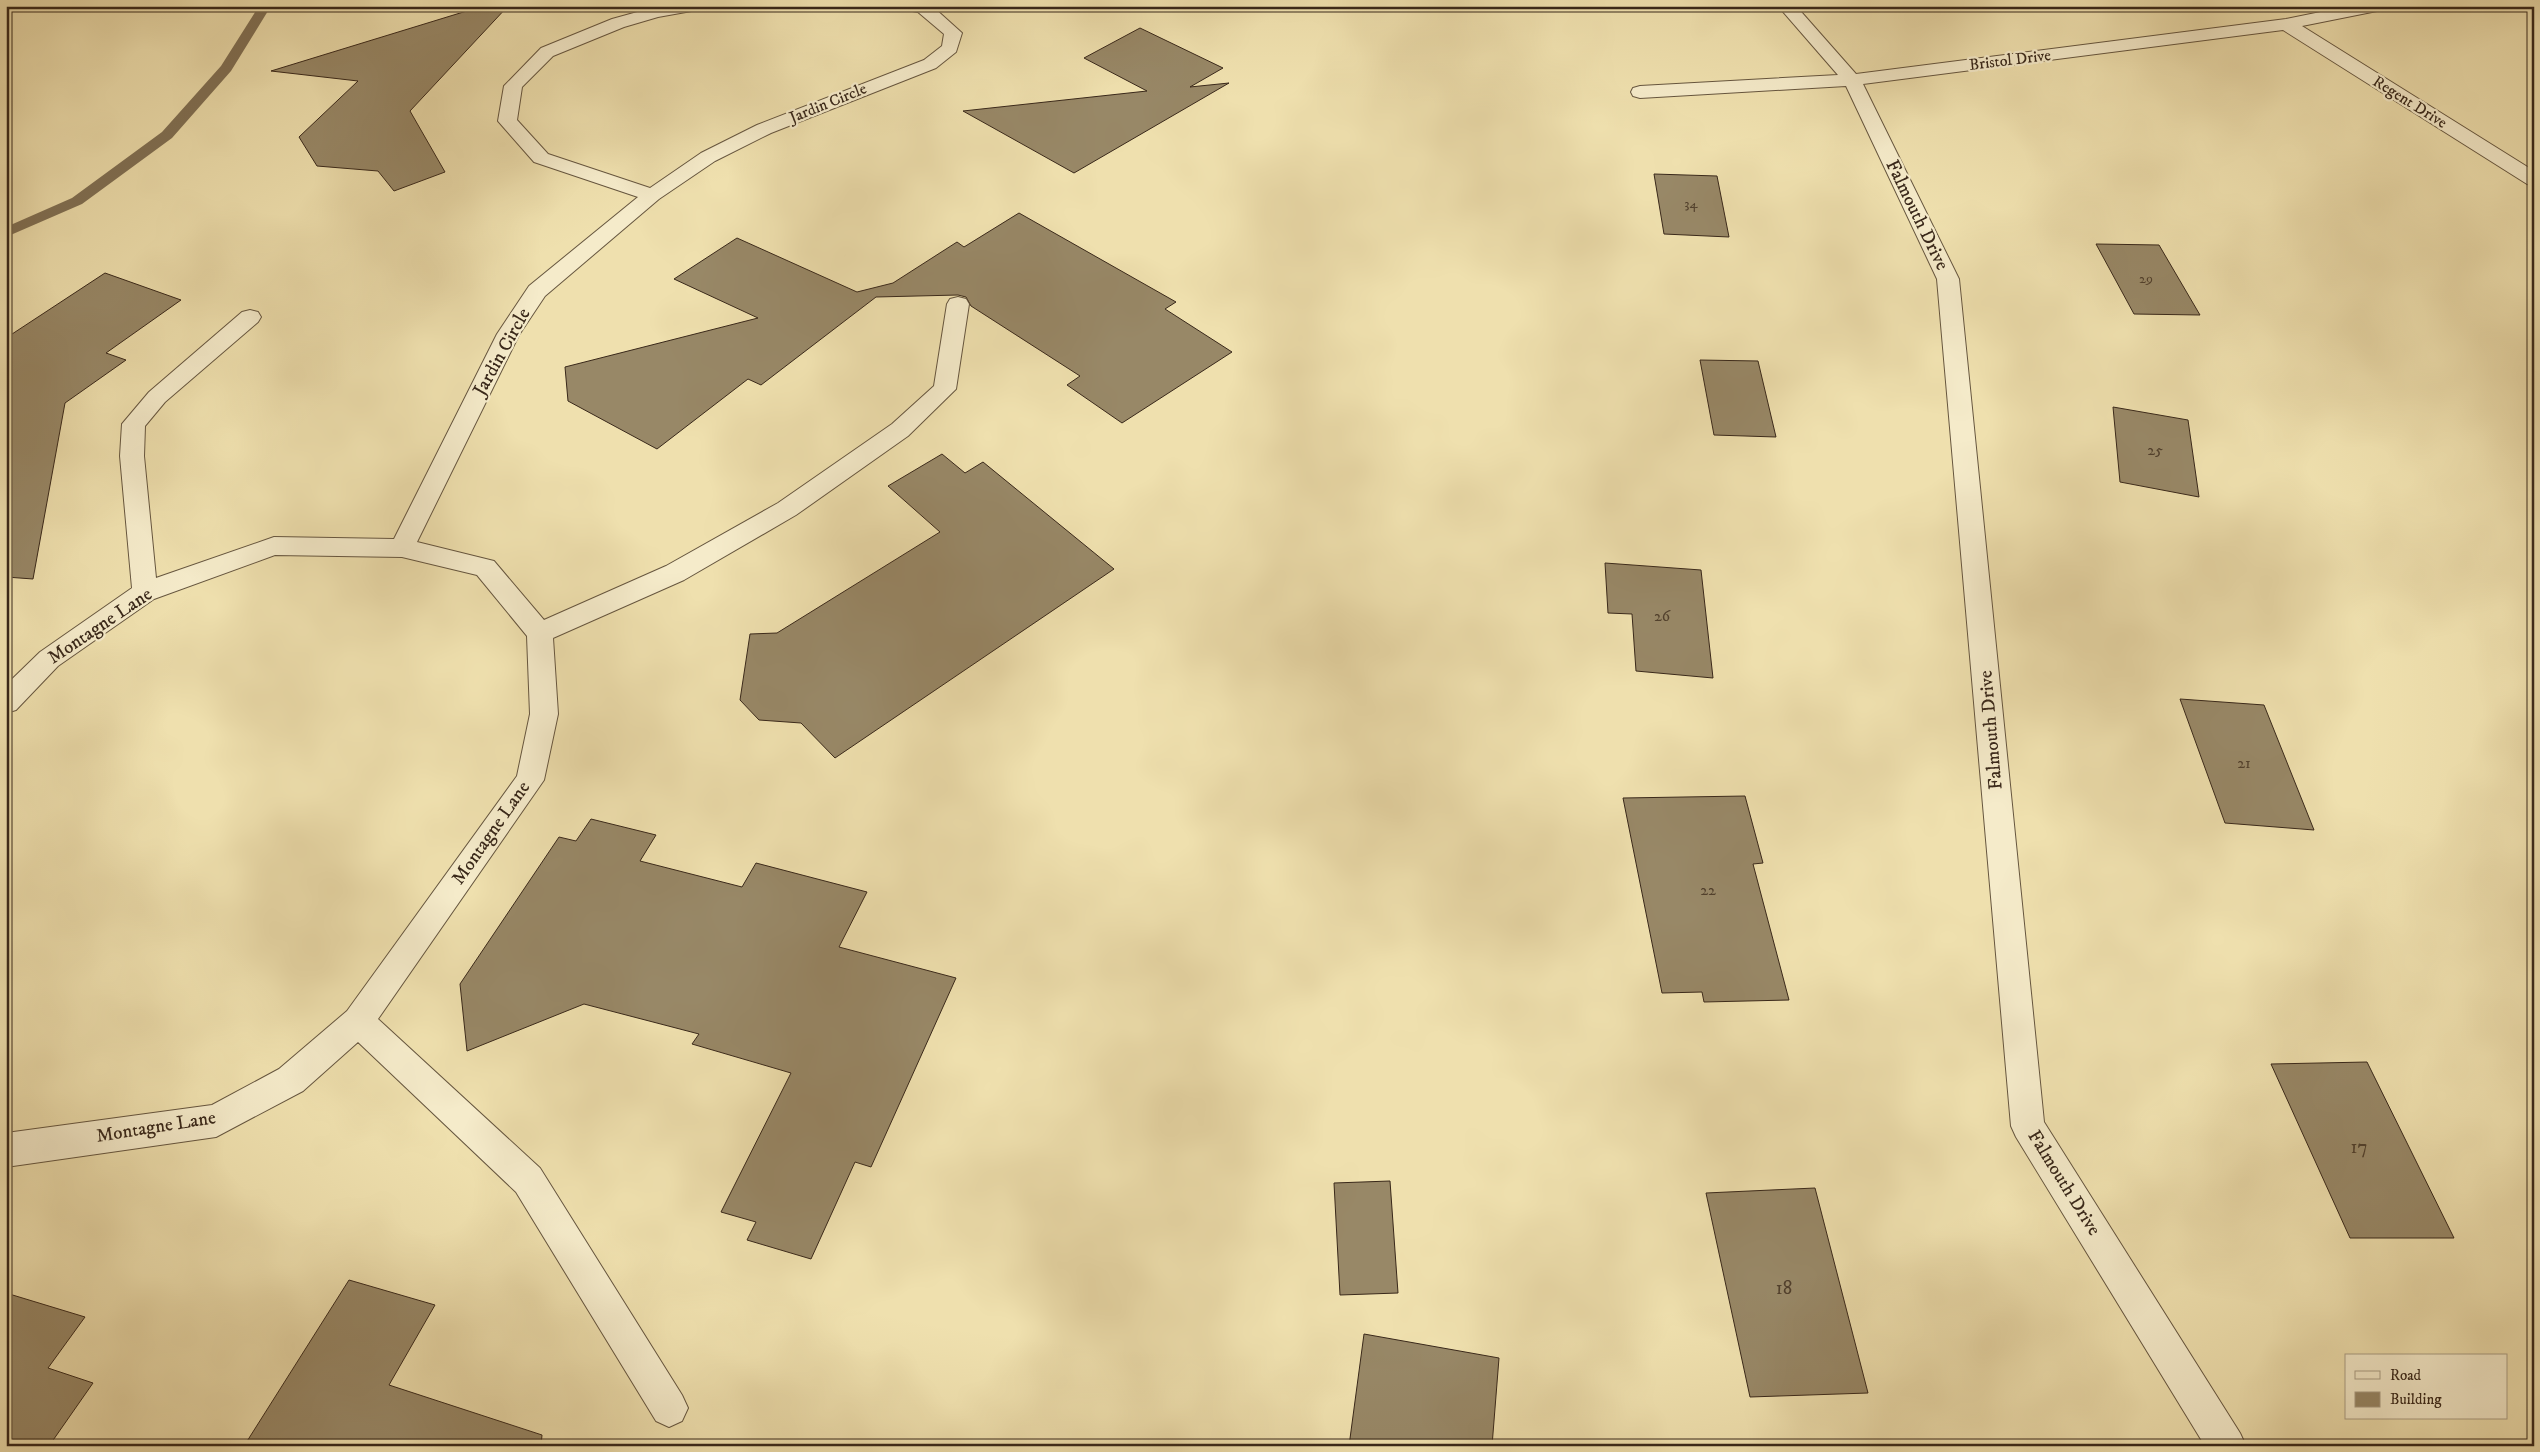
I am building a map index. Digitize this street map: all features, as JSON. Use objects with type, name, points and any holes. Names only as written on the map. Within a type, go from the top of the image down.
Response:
[{"type":"street","points":[[652,195],[541,158],[507,121],[513,86],[547,52],[618,23],[656,12],[691,6]]},
{"type":"street","name":"Jardin Circle","points":[[402,548],[508,334],[537,291],[652,195],[708,158],[764,129],[930,64],[950,48],[953,33],[924,8],[913,6]]},
{"type":"street","name":"Falmouth Drive","points":[[1786,6],[1852,80],[1948,278],[2028,1126],[2227,1446]]},
{"type":"street","name":"Bristol Drive","points":[[1640,92],[1852,80],[2286,24],[2377,6]]},
{"type":"street","name":"Regent Drive","points":[[2286,24],[2534,180]]},
{"type":"street","points":[[540,633],[675,573],[787,509],[900,430],[945,389],[958,304]]},
{"type":"street","points":[[145,592],[132,456],[134,424],[157,397],[250,317]]},
{"type":"street","name":"Montagne Lane","points":[[6,702],[49,659],[145,592],[274,546],[402,548],[485,568],[540,633],[544,714],[530,780],[358,1021],[291,1080],[216,1121],[6,1150]]},
{"type":"street","points":[[358,1021],[528,1180],[669,1408]]},
{"type":"building","points":[[483,6],[508,6],[410,111],[445,172],[394,191],[378,171],[317,166],[299,137],[358,81],[271,71]]},
{"type":"building","points":[[1140,28],[1223,68],[1190,87],[1229,83],[1074,173],[963,111],[1147,91],[1084,58]]},
{"type":"building","points":[[1654,174],[1717,176],[1729,237],[1664,234]]},
{"type":"building","points":[[1019,213],[1176,302],[1165,309],[1232,352],[1122,423],[1067,385],[1080,376],[971,306],[966,297],[958,295],[876,297],[761,385],[748,379],[657,449],[568,401],[565,367],[758,318],[674,279],[737,238],[857,292],[893,283],[957,242],[964,247]]},
{"type":"building","points":[[2096,244],[2159,245],[2200,315],[2134,314]]},
{"type":"building","points":[[105,273],[181,300],[106,353],[126,360],[65,403],[33,579],[6,577],[6,338]]},
{"type":"building","points":[[1700,360],[1758,361],[1776,437],[1714,435]]},
{"type":"building","points":[[2113,407],[2188,420],[2199,497],[2120,482]]},
{"type":"building","points":[[942,454],[965,473],[983,462],[1114,569],[835,758],[801,723],[759,720],[740,700],[750,634],[777,633],[940,532],[888,486]]},
{"type":"building","points":[[1605,563],[1701,570],[1713,678],[1636,671],[1632,614],[1608,613]]},
{"type":"building","points":[[2180,699],[2264,705],[2314,830],[2225,823]]},
{"type":"building","points":[[1745,796],[1763,863],[1753,864],[1789,1000],[1704,1002],[1702,992],[1662,993],[1623,798]]},
{"type":"building","points":[[591,819],[656,835],[640,861],[742,887],[756,863],[867,892],[839,947],[956,978],[871,1167],[855,1162],[811,1259],[747,1240],[756,1222],[721,1212],[791,1073],[692,1044],[699,1034],[584,1004],[467,1051],[460,984],[559,837],[576,841]]},
{"type":"building","points":[[2367,1062],[2454,1238],[2350,1238],[2271,1064]]},
{"type":"building","points":[[1390,1181],[1398,1293],[1340,1295],[1334,1183]]},
{"type":"building","points":[[1815,1188],[1868,1393],[1750,1397],[1706,1193]]},
{"type":"building","points":[[349,1280],[435,1305],[389,1385],[542,1435],[541,1446],[244,1446]]},
{"type":"building","points":[[6,1293],[85,1317],[48,1368],[93,1383],[49,1446],[6,1446]]},
{"type":"building","points":[[1364,1334],[1499,1358],[1492,1446],[1349,1446]]},
{"type":"waterway","points":[[6,233],[77,201],[167,135],[226,68],[265,6]]}]
